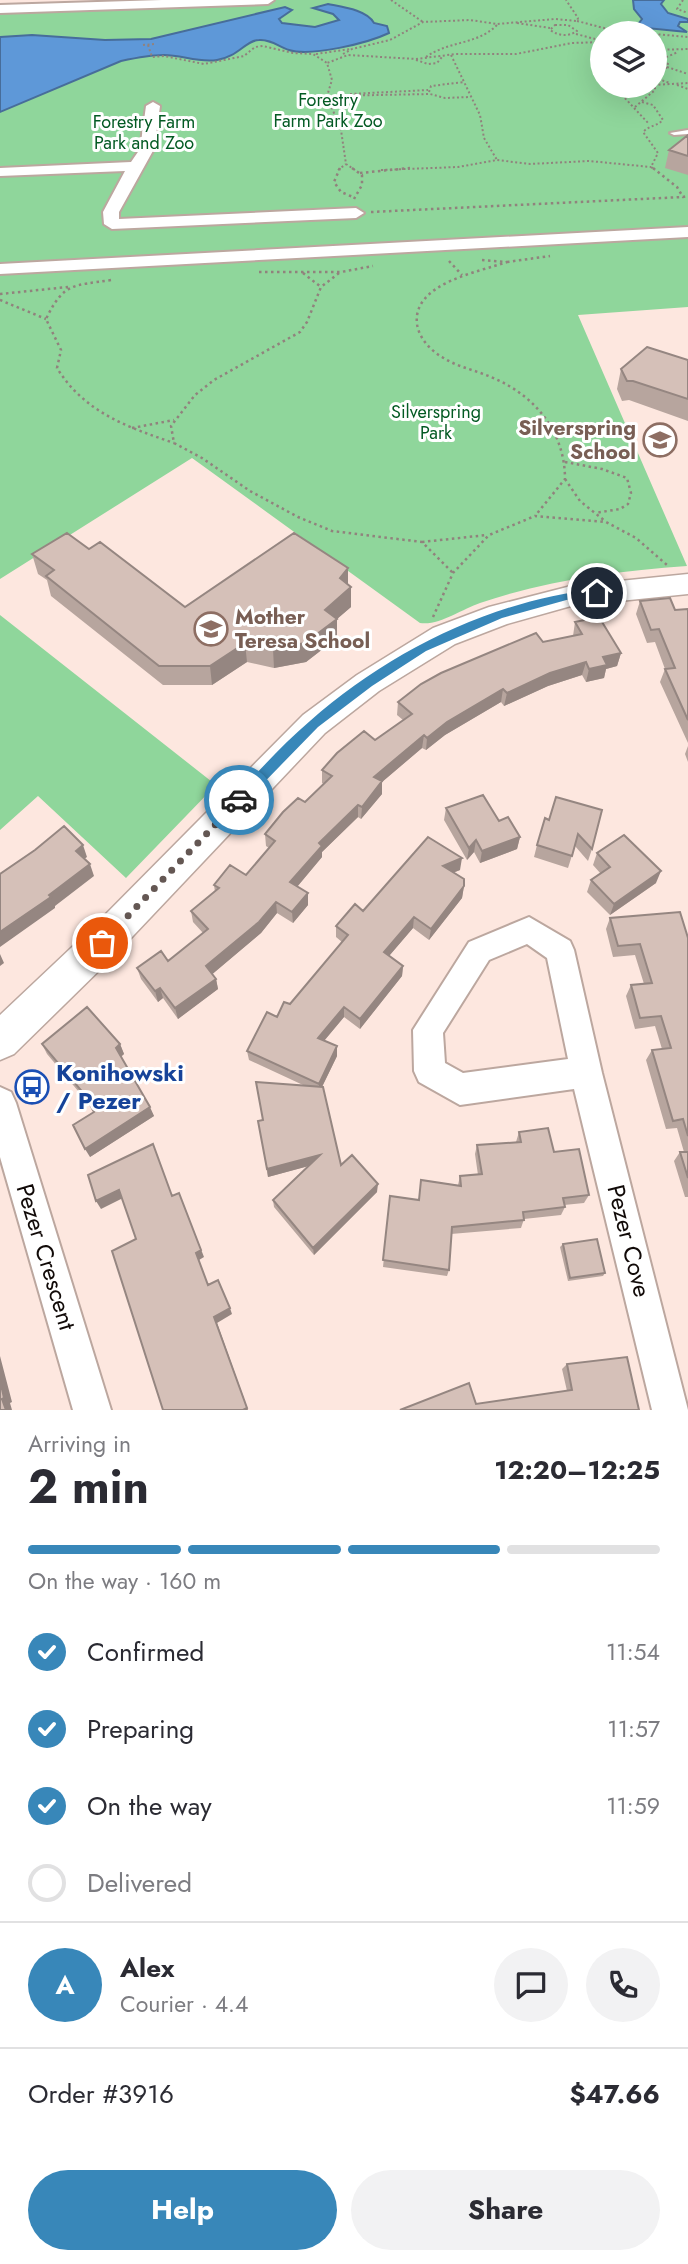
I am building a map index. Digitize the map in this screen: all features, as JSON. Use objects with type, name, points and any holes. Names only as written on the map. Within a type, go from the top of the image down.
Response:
[{"type":"street","points":[[0,9],[268,0]]},
{"type":"street","points":[[153,106],[147,149],[111,212],[112,224],[355,205]]},
{"type":"street","points":[[0,172],[135,166]]},
{"type":"street","points":[[0,269],[688,232]]},
{"type":"street","points":[[0,1041],[102,943],[314,724],[368,683],[444,636],[499,615],[570,596],[679,576]]},
{"type":"street","name":"Pezer Cove","points":[[586,1073],[460,1089],[430,1071],[428,1030],[479,951],[529,930],[560,950],[586,1073],[671,1410]]},
{"type":"street","name":"Pezer Crescent","points":[[0,1103],[92,1410]]},
{"type":"lane","points":[[674,133],[688,132]]},
{"type":"path","points":[[391,0],[423,22]]},
{"type":"path","points":[[566,0],[579,18],[577,21]]},
{"type":"path","points":[[682,0],[677,9],[688,13]]},
{"type":"path","points":[[148,45],[152,57],[164,56],[204,64],[232,60],[244,56],[255,47],[263,46],[286,52],[313,54],[352,49],[390,40],[423,22],[470,20],[497,24],[555,19],[577,21],[590,26]]},
{"type":"path","points":[[511,22],[550,28],[559,25],[572,26],[577,31],[574,34]]},
{"type":"path","points":[[425,58],[440,48],[490,33],[497,24]]},
{"type":"path","points":[[550,28],[557,34],[574,34],[590,39]]},
{"type":"path","points":[[556,38],[557,34]]},
{"type":"path","points":[[667,35],[688,37]]},
{"type":"path","points":[[414,60],[451,55],[497,56],[590,40]]},
{"type":"path","points":[[550,48],[556,43]]},
{"type":"path","points":[[143,45],[155,44]]},
{"type":"path","points":[[327,63],[352,49]]},
{"type":"path","points":[[667,50],[688,49]]},
{"type":"path","points":[[667,56],[681,50]]},
{"type":"path","points":[[313,54],[327,63],[332,80],[327,96],[341,130],[346,164],[362,176],[362,186],[355,205]]},
{"type":"path","points":[[340,56],[360,54],[428,64],[437,63],[442,57]]},
{"type":"path","points":[[451,55],[480,115],[484,138],[497,160]]},
{"type":"path","points":[[667,67],[688,74]]},
{"type":"path","points":[[327,96],[428,90],[436,84],[464,82]]},
{"type":"path","points":[[667,82],[688,89]]},
{"type":"path","points":[[667,84],[688,83]]},
{"type":"path","points":[[428,90],[430,94]]},
{"type":"path","points":[[343,95],[430,94],[445,98],[470,97]]},
{"type":"path","points":[[625,98],[650,125]]},
{"type":"path","points":[[635,107],[646,98]]},
{"type":"path","points":[[642,102],[653,105],[663,120],[659,124],[650,125],[643,132],[649,144],[658,153],[667,156]]},
{"type":"path","points":[[651,166],[658,153]]},
{"type":"path","points":[[358,173],[389,169],[458,167],[497,160],[530,164],[589,161],[651,166],[677,187],[683,197]]},
{"type":"path","points":[[346,164],[338,170],[334,182],[355,205],[688,196]]},
{"type":"path","points":[[457,259],[448,258],[462,275]]},
{"type":"path","points":[[477,260],[507,262],[462,275],[432,291],[419,306],[415,320],[426,347],[444,359],[502,383],[538,408],[557,433],[565,463],[565,479],[580,500],[606,522],[636,538],[679,576]]},
{"type":"path","points":[[251,272],[341,272],[376,265]]},
{"type":"path","points":[[174,443],[171,426],[195,395],[214,380],[300,332],[307,322],[321,287],[341,272]]},
{"type":"path","points":[[303,273],[321,287]]},
{"type":"path","points":[[0,294],[121,279]]},
{"type":"path","points":[[46,319],[56,298],[69,287]]},
{"type":"path","points":[[0,300],[46,319],[61,350],[57,368],[73,394],[103,415],[130,428],[174,443],[202,458],[250,491],[298,517],[332,531],[422,542],[489,535],[535,516],[606,522]]},
{"type":"path","points":[[130,428],[174,420]]},
{"type":"path","points":[[565,463],[602,469],[627,478],[631,493],[628,504],[620,509],[595,513]]},
{"type":"path","points":[[535,516],[565,479]]},
{"type":"path","points":[[431,623],[453,573],[489,535]]},
{"type":"path","points":[[422,542],[453,573]]},
{"type":"green space","points":[[145,0],[688,0],[688,307],[578,315],[687,566],[608,574],[531,588],[480,603],[435,622],[420,623],[192,458],[0,579],[0,5]]},
{"type":"green space","points":[[0,615],[216,785],[126,878],[38,796],[0,830]]},
{"type":"water","points":[[633,0],[664,0],[661,4],[668,13],[688,19],[688,22],[680,22],[678,26],[687,32],[667,30],[667,21],[640,21],[642,19],[634,9]]},
{"type":"water","points":[[328,4],[360,12],[374,23],[387,26],[389,33],[354,45],[311,52],[289,50],[259,40],[231,56],[217,60],[164,55],[121,61],[0,112],[0,37],[32,35],[105,40],[151,39],[285,7],[292,10],[279,19],[282,23],[315,27],[339,20],[333,14],[313,8]]},
{"type":"building","points":[[688,135],[688,156],[669,150]]},
{"type":"building","points":[[647,347],[688,360],[688,399],[627,381],[621,369]]},
{"type":"building","points":[[67,533],[89,549],[100,542],[185,607],[294,533],[348,568],[340,578],[351,587],[325,610],[337,619],[305,643],[273,649],[245,643],[210,666],[159,666],[46,576],[54,570],[32,554]]},
{"type":"building","points":[[670,598],[675,610],[688,609],[688,720],[665,669],[675,668],[659,629],[651,630],[640,601]]},
{"type":"building","points":[[599,617],[621,653],[603,657],[607,665],[589,669],[586,662],[550,673],[507,693],[503,689],[447,722],[427,738],[424,735],[374,777],[382,781],[362,807],[358,805],[319,843],[322,846],[290,882],[308,893],[292,912],[276,902],[259,922],[206,966],[216,979],[175,1008],[160,988],[155,991],[137,968],[161,951],[168,961],[208,929],[191,911],[219,888],[214,885],[230,865],[246,875],[275,841],[265,834],[283,812],[298,798],[305,802],[332,776],[322,770],[337,753],[364,731],[375,740],[412,714],[398,702],[441,673],[536,633],[543,642],[582,634],[575,622]]},
{"type":"building","points":[[483,795],[499,821],[508,817],[520,837],[482,851],[476,840],[469,848],[446,808]]},
{"type":"building","points":[[556,797],[602,810],[592,849],[578,834],[572,856],[537,845],[545,818],[549,820]]},
{"type":"building","points":[[64,826],[83,845],[76,851],[90,864],[49,895],[51,897],[0,932],[0,874]]},
{"type":"building","points":[[624,835],[661,871],[614,904],[591,880],[610,867],[597,853]]},
{"type":"building","points":[[428,837],[462,858],[443,866],[464,879],[464,886],[431,929],[414,917],[384,952],[403,966],[360,1019],[344,1007],[318,1038],[337,1046],[319,1084],[247,1051],[267,1012],[277,1017],[284,1002],[290,1004],[348,935],[336,926],[355,904],[363,911]]},
{"type":"building","points":[[680,912],[688,938],[688,1136],[683,1119],[673,1121],[652,1050],[671,1048],[661,1016],[640,1018],[631,985],[652,983],[640,944],[618,946],[610,918]]},
{"type":"building","points":[[87,1007],[120,1044],[116,1048],[150,1107],[85,1149],[73,1125],[94,1112],[85,1095],[42,1044]]},
{"type":"building","points":[[256,1082],[323,1087],[341,1165],[352,1155],[378,1184],[313,1248],[273,1200],[320,1155],[267,1169],[258,1121],[263,1120]]},
{"type":"building","points":[[548,1128],[554,1152],[579,1149],[589,1195],[563,1198],[565,1207],[523,1212],[524,1220],[452,1227],[449,1270],[383,1260],[390,1196],[419,1200],[421,1180],[461,1186],[460,1176],[482,1174],[477,1145],[521,1142],[519,1132]]},
{"type":"building","points":[[153,1144],[172,1196],[179,1193],[201,1250],[196,1253],[208,1285],[218,1280],[230,1308],[214,1317],[247,1408],[243,1410],[163,1410],[112,1251],[136,1239],[119,1190],[96,1201],[88,1175]]},
{"type":"building","points":[[680,1152],[688,1152],[688,1178]]},
{"type":"building","points":[[597,1239],[605,1273],[570,1278],[563,1244]]},
{"type":"building","points":[[627,1357],[639,1410],[400,1410],[469,1383],[476,1404],[572,1390],[567,1364]]},
{"type":"building","points":[[0,1380],[2,1399],[6,1410],[0,1410]]},
{"type":"way so far","points":[[102,943],[239,800]]},
{"type":"place","name":"Silverspring School","points":[[660,440]]},
{"type":"place","name":"Mother Teresa School","points":[[211,629]]},
{"type":"place","name":"Konihowski / Pezer","points":[[32,1087]]},
{"type":"route","points":[[239,800],[314,724],[368,683],[422,648],[444,636],[499,615],[570,596],[597,593]]},
{"type":"park label","name":"Forestry Farm Park Zoo","points":[[328,110]]},
{"type":"park label","name":"Forestry Farm Park and Zoo","points":[[144,132]]},
{"type":"park label","name":"Silverspring Park","points":[[436,422]]}]
